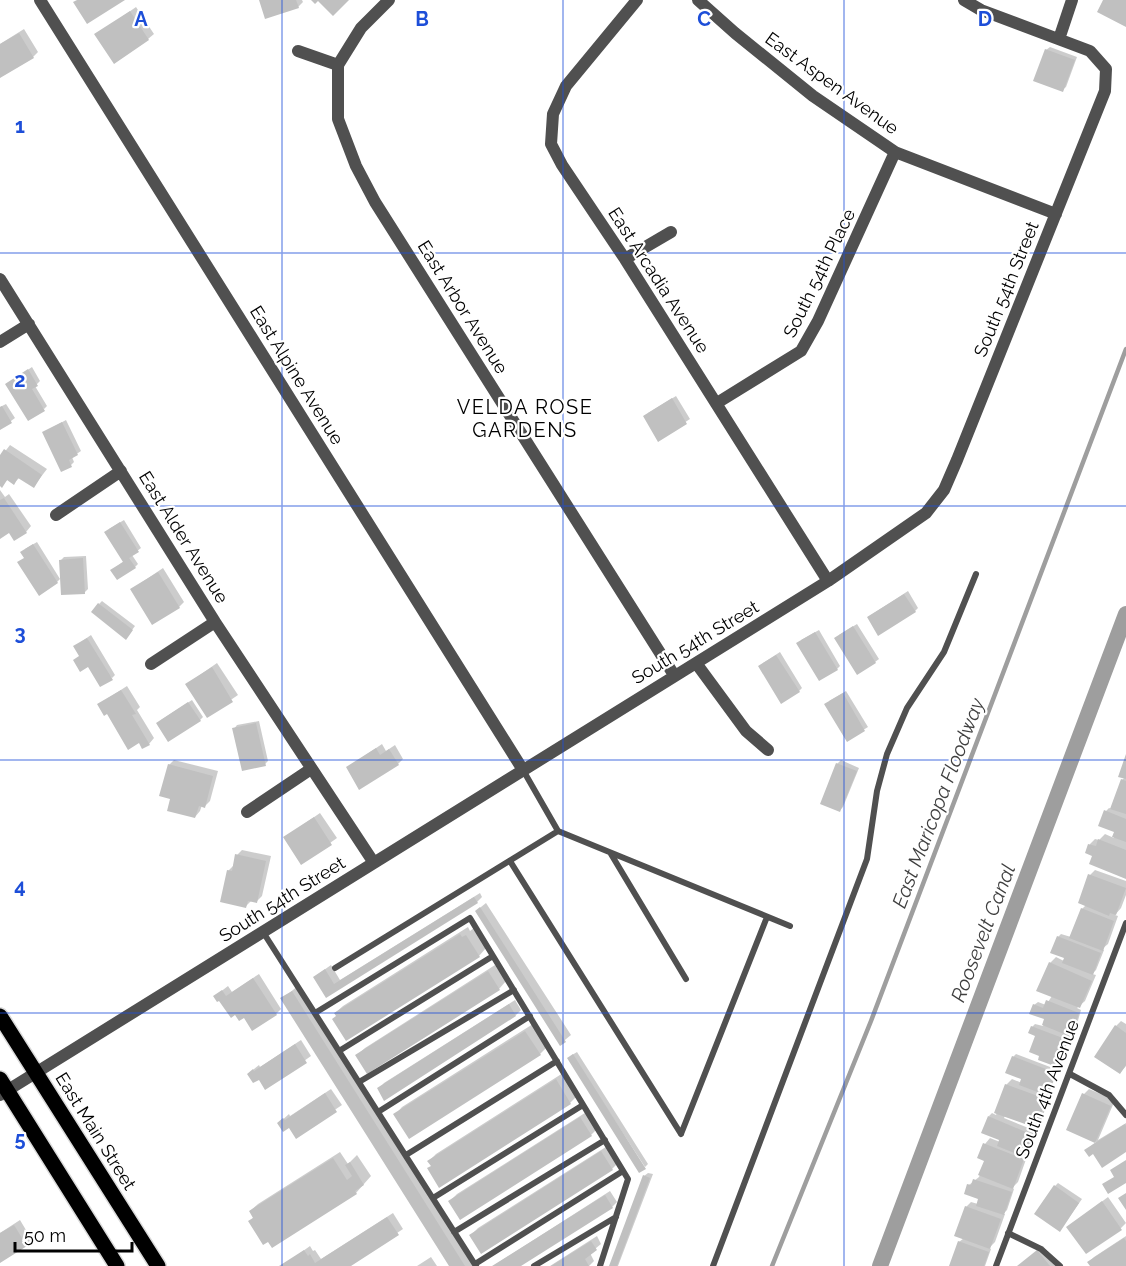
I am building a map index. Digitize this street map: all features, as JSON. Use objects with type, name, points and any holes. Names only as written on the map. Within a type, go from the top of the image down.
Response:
[{"type":"main road","name":"East Main Street","points":[[0,1016],[158,1266]]},
{"type":"main road","points":[[2,1088],[117,1266]]},
{"type":"street","name":"East Alpine Avenue","points":[[40,0],[523,770]]},
{"type":"street","points":[[298,51],[338,65],[361,28],[389,0]]},
{"type":"street","name":"East Arcadia Avenue","points":[[637,0],[566,86],[553,114],[551,144],[562,165],[717,403],[828,581]]},
{"type":"street","name":"East Aspen Avenue","points":[[698,0],[813,96],[895,152],[1056,214]]},
{"type":"street","name":"South 54th Street","points":[[2,1088],[36,1073],[828,581],[926,513],[944,490],[1105,91],[1106,69],[1090,51],[981,10],[963,0]]},
{"type":"street","points":[[1059,39],[1072,0]]},
{"type":"street","name":"East Arbor Avenue","points":[[338,65],[338,120],[356,165],[375,202],[674,675]]},
{"type":"street","name":"South 54th Place","points":[[717,403],[801,351],[818,321],[895,152]]},
{"type":"street","points":[[625,260],[671,232]]},
{"type":"street","name":"East Alder Avenue","points":[[0,279],[215,622],[374,863]]},
{"type":"street","points":[[0,342],[29,324]]},
{"type":"street","name":"East Alder Avenue","points":[[56,515],[121,471]]},
{"type":"street","name":"East Alder Avenue","points":[[151,664],[215,622]]},
{"type":"street","points":[[696,663],[746,731],[768,750]]},
{"type":"street","points":[[247,812],[311,769]]},
{"type":"lane","points":[[713,1266],[867,859],[877,791],[887,754],[907,708],[944,652],[976,574]]},
{"type":"lane","points":[[523,770],[558,831],[790,926]]},
{"type":"lane","points":[[335,968],[558,831]]},
{"type":"lane","points":[[610,853],[686,979]]},
{"type":"lane","points":[[510,861],[681,1134],[767,917]]},
{"type":"lane","points":[[315,1012],[470,918],[628,1179],[600,1266]]},
{"type":"lane","name":"South 4th Avenue","points":[[996,1266],[1124,936],[1126,923]]},
{"type":"lane","points":[[263,932],[476,1265],[623,1171]]},
{"type":"lane","points":[[339,1051],[493,956]]},
{"type":"lane","points":[[359,1082],[514,990]]},
{"type":"lane","points":[[378,1112],[530,1016]]},
{"type":"lane","points":[[406,1155],[557,1060]]},
{"type":"lane","points":[[1070,1074],[1108,1095],[1126,1115]]},
{"type":"lane","points":[[433,1198],[583,1105]]},
{"type":"lane","points":[[454,1232],[605,1140]]},
{"type":"lane","points":[[534,1266],[616,1217]]},
{"type":"lane","points":[[1008,1233],[1041,1249],[1060,1266]]},
{"type":"building","points":[[77,0],[125,0],[87,24],[73,2]]},
{"type":"building","points":[[259,0],[296,0],[299,8],[265,19]]},
{"type":"building","points":[[311,0],[349,0],[333,16],[318,1],[315,4]]},
{"type":"building","points":[[1103,0],[1126,0],[1126,27],[1097,12]]},
{"type":"building","points":[[130,11],[149,40],[114,64],[94,34]]},
{"type":"building","points":[[19,33],[34,58],[0,78],[0,44]]},
{"type":"building","points":[[1045,49],[1075,60],[1063,92],[1033,81]]},
{"type":"building","points":[[28,369],[38,386],[32,389],[45,411],[28,421],[5,384]]},
{"type":"building","points":[[672,398],[687,424],[658,442],[643,416]]},
{"type":"building","points":[[2,406],[12,423],[0,430],[0,407]]},
{"type":"building","points":[[62,422],[78,455],[69,460],[72,467],[61,472],[42,432]]},
{"type":"building","points":[[4,449],[42,475],[34,488],[18,478],[14,485],[7,480],[2,488],[0,486],[0,455]]},
{"type":"building","points":[[4,498],[27,533],[14,541],[9,533],[0,539],[0,500]]},
{"type":"building","points":[[120,522],[139,552],[129,558],[136,568],[117,580],[110,570],[123,562],[104,532]]},
{"type":"building","points":[[33,544],[58,583],[39,596],[17,562],[24,558],[20,552]]},
{"type":"building","points":[[83,558],[85,594],[61,595],[59,560]]},
{"type":"building","points":[[158,572],[180,608],[152,625],[130,589]]},
{"type":"building","points":[[904,594],[916,612],[878,636],[867,617]]},
{"type":"building","points":[[98,603],[133,630],[126,640],[91,612]]},
{"type":"building","points":[[853,626],[876,663],[857,675],[834,638]]},
{"type":"building","points":[[815,632],[838,670],[819,681],[796,643]]},
{"type":"building","points":[[87,638],[113,680],[100,687],[88,667],[80,672],[73,660],[79,656],[73,646]]},
{"type":"building","points":[[776,655],[800,692],[781,704],[758,666]]},
{"type":"building","points":[[212,667],[233,702],[207,718],[185,684]]},
{"type":"building","points":[[121,690],[136,714],[132,715],[150,745],[142,749],[139,743],[128,750],[107,714],[104,716],[97,704]]},
{"type":"building","points":[[843,693],[865,731],[847,742],[824,704]]},
{"type":"building","points":[[188,702],[201,721],[168,742],[156,723]]},
{"type":"building","points":[[256,723],[266,766],[242,771],[232,728]]},
{"type":"building","points":[[376,748],[380,755],[389,749],[399,765],[359,790],[346,767]]},
{"type":"building","points":[[1126,754],[1126,779],[1118,777]]},
{"type":"building","points":[[836,763],[857,771],[840,812],[820,804]]},
{"type":"building","points":[[168,764],[213,776],[205,808],[199,806],[195,818],[167,811],[170,799],[159,796]]},
{"type":"building","points":[[1121,779],[1126,781],[1126,814],[1110,809]]},
{"type":"building","points":[[1104,810],[1126,819],[1126,842],[1112,837],[1114,832],[1098,826]]},
{"type":"building","points":[[314,817],[332,845],[301,865],[283,837]]},
{"type":"building","points":[[1098,839],[1126,850],[1126,879],[1089,864],[1092,856],[1085,853],[1088,844],[1096,846]]},
{"type":"building","points":[[235,854],[266,861],[257,903],[248,901],[246,908],[220,902],[227,870],[232,871]]},
{"type":"building","points":[[1088,874],[1126,888],[1116,915],[1110,913],[1109,916],[1078,903]]},
{"type":"building","points":[[474,897],[478,903],[326,998],[313,977],[325,969],[334,984]]},
{"type":"building","points":[[480,907],[566,1042],[560,1046],[475,911]]},
{"type":"building","points":[[1081,908],[1114,921],[1103,951],[1069,938]]},
{"type":"building","points":[[460,934],[462,937],[466,935],[480,957],[346,1041],[332,1019],[336,1016],[334,1013]]},
{"type":"building","points":[[1057,936],[1101,953],[1093,975],[1062,963],[1064,958],[1050,953]]},
{"type":"building","points":[[1049,962],[1092,981],[1080,1008],[1036,991]]},
{"type":"building","points":[[488,971],[500,990],[367,1074],[355,1055]]},
{"type":"building","points":[[253,978],[277,1015],[252,1031],[244,1018],[239,1021],[235,1015],[231,1018],[213,996],[222,990],[226,996]]},
{"type":"building","points":[[292,991],[465,1266],[449,1266],[280,998]]},
{"type":"building","points":[[1046,1000],[1079,1013],[1069,1036],[1042,1025],[1044,1019],[1029,1014],[1033,1004],[1043,1008]]},
{"type":"building","points":[[509,1004],[516,1016],[384,1101],[377,1088]]},
{"type":"building","points":[[1115,1025],[1126,1033],[1126,1065],[1120,1074],[1094,1057]]},
{"type":"building","points":[[1031,1026],[1068,1040],[1057,1067],[1038,1060],[1039,1056],[1029,1052],[1035,1036],[1028,1033]]},
{"type":"building","points":[[525,1031],[541,1055],[409,1139],[393,1114]]},
{"type":"building","points":[[295,1044],[307,1063],[265,1090],[259,1080],[253,1083],[247,1074]]},
{"type":"building","points":[[573,1054],[646,1169],[639,1173],[567,1058]]},
{"type":"building","points":[[1012,1056],[1056,1073],[1048,1096],[1019,1085],[1021,1079],[1005,1073]]},
{"type":"building","points":[[556,1079],[571,1104],[439,1188],[427,1168],[431,1166],[427,1161]]},
{"type":"building","points":[[1005,1084],[1046,1099],[1036,1128],[994,1113]]},
{"type":"building","points":[[325,1093],[337,1112],[296,1139],[289,1128],[283,1132],[277,1123]]},
{"type":"building","points":[[1082,1093],[1111,1106],[1095,1143],[1066,1130]]},
{"type":"building","points":[[988,1116],[1033,1135],[1024,1157],[997,1146],[999,1140],[981,1133]]},
{"type":"building","points":[[580,1117],[592,1136],[460,1220],[448,1201]]},
{"type":"building","points":[[1125,1124],[1126,1152],[1102,1168],[1093,1154],[1089,1157],[1084,1150]]},
{"type":"building","points":[[983,1143],[1024,1159],[1013,1189],[978,1175],[984,1161],[977,1158]]},
{"type":"building","points":[[601,1151],[613,1170],[481,1254],[469,1235]]},
{"type":"building","points":[[333,1158],[347,1180],[352,1176],[345,1165],[350,1162],[364,1185],[355,1191],[357,1194],[272,1248],[268,1242],[263,1245],[248,1221],[253,1218],[249,1211]]},
{"type":"building","points":[[1126,1160],[1126,1183],[1108,1194],[1102,1184],[1114,1177],[1110,1170]]},
{"type":"building","points":[[643,1175],[650,1178],[617,1266],[609,1266]]},
{"type":"building","points":[[973,1179],[1012,1192],[1004,1215],[976,1206],[978,1199],[964,1194],[967,1184],[971,1185]]},
{"type":"building","points":[[1054,1185],[1079,1203],[1060,1232],[1034,1214]]},
{"type":"building","points":[[1126,1193],[1126,1210],[1118,1198]]},
{"type":"building","points":[[605,1195],[613,1208],[521,1266],[492,1266]]},
{"type":"building","points":[[1102,1201],[1122,1230],[1086,1254],[1066,1227]]},
{"type":"building","points":[[965,1206],[1001,1219],[990,1249],[954,1236]]},
{"type":"building","points":[[387,1217],[399,1235],[351,1266],[279,1266],[304,1250],[308,1256],[310,1254],[315,1263]]},
{"type":"building","points":[[14,1225],[27,1246],[0,1263],[0,1233]]},
{"type":"building","points":[[1124,1238],[1126,1266],[1090,1266],[1087,1262]]},
{"type":"building","points":[[591,1241],[597,1250],[585,1259],[589,1266],[551,1266]]},
{"type":"building","points":[[958,1241],[989,1252],[984,1266],[949,1266]]},
{"type":"building","points":[[1037,1250],[1050,1266],[1017,1266]]},
{"type":"waterway","name":"East Maricopa Floodway","points":[[772,1266],[871,1021],[1126,349]]},
{"type":"waterway","name":"Roosevelt Canal","points":[[880,1266],[1126,614]]},
{"type":"district","name":"VELDA ROSE GARDENS","points":[[525,418]]}]
